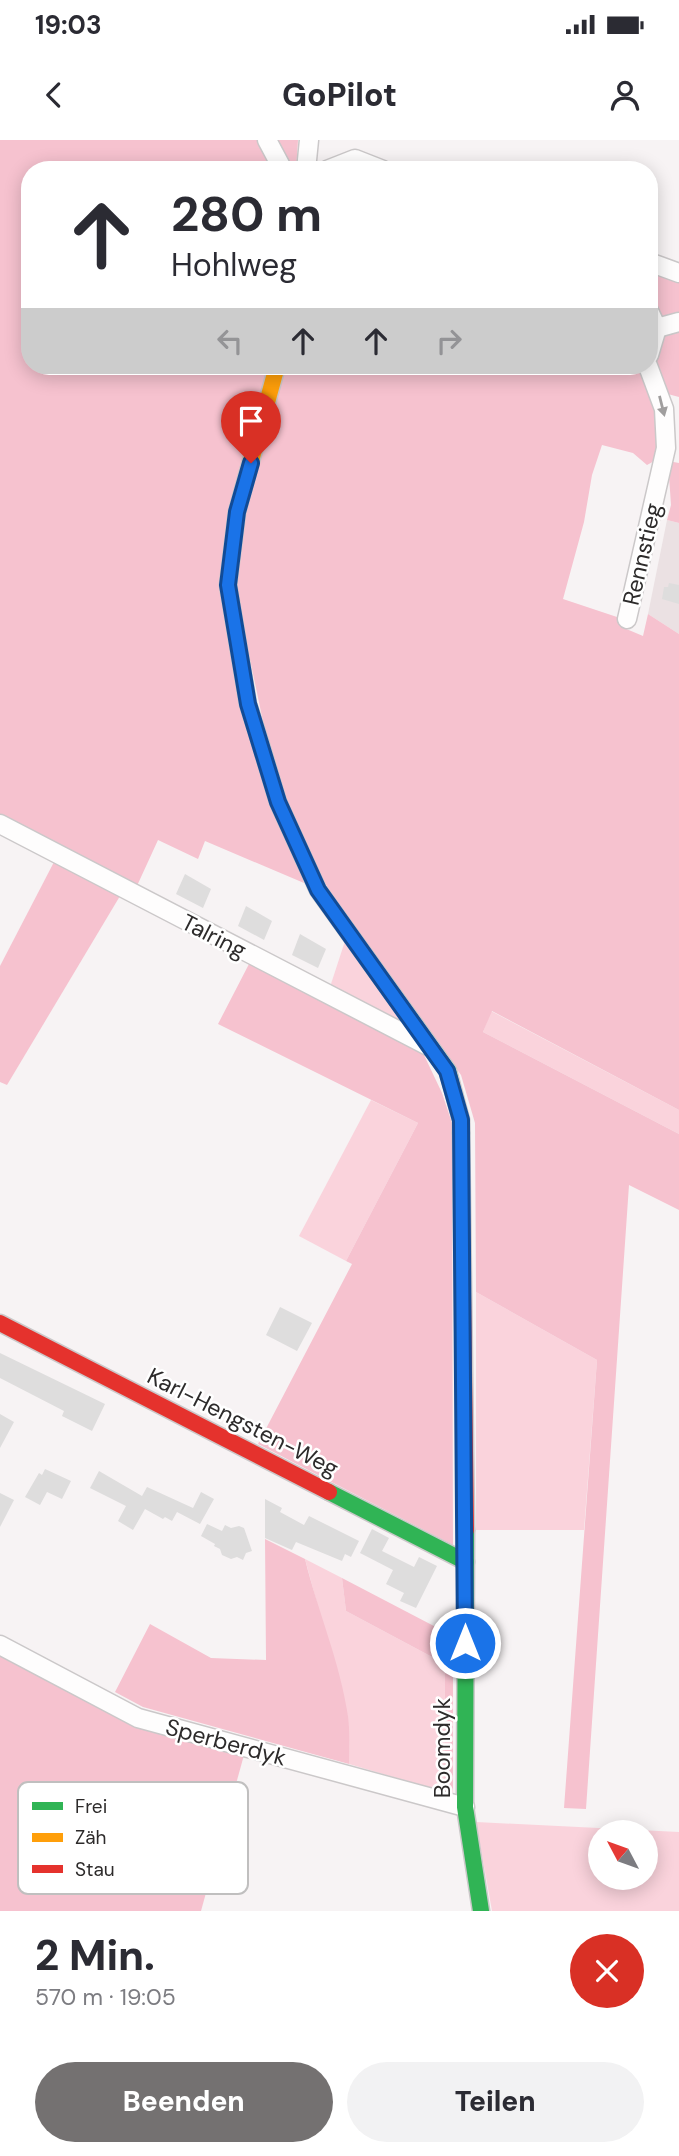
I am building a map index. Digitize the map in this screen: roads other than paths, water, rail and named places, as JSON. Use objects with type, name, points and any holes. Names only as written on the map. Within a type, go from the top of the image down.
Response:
[{"type":"street","points":[[267,140],[278,161]]},
{"type":"street","points":[[307,161],[309,140]]},
{"type":"street","points":[[658,265],[679,273]]},
{"type":"street","points":[[658,328],[679,322]]},
{"type":"street","name":"Boomdyk","points":[[275,375],[237,512],[228,585],[248,704],[278,802],[318,890],[447,1071],[461,1120],[466,1562],[465,1807],[481,1911]]},
{"type":"street","name":"Rennstieg","points":[[627,619],[672,442],[651,375]]},
{"type":"street","name":"Talring","points":[[0,824],[428,1046]]},
{"type":"street","name":"Karl-Hengsten-Weg","points":[[0,1323],[466,1562]]},
{"type":"street","name":"Sperberdyk","points":[[0,1645],[138,1717],[465,1807]]}]
